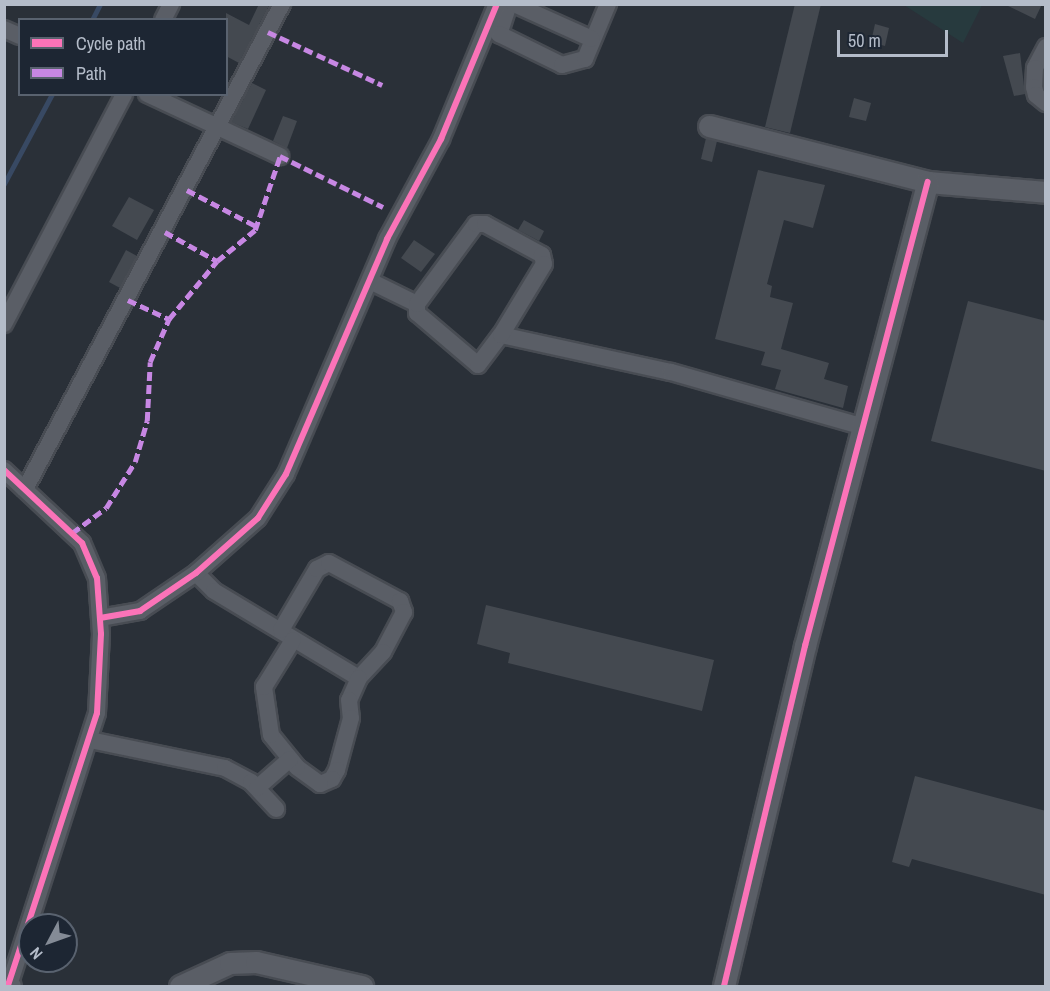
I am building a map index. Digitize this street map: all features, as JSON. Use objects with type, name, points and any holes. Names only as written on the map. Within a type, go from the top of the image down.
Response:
[{"type":"street","points":[[165,18],[171,4]]},
{"type":"street","points":[[26,489],[282,4]]},
{"type":"street","points":[[100,618],[140,611],[196,573],[258,518],[286,474],[387,239],[441,139],[497,4]]},
{"type":"street","points":[[509,4],[499,34],[562,65],[585,59],[606,5]]},
{"type":"street","points":[[514,4],[592,39]]},
{"type":"street","points":[[4,29],[18,35]]},
{"type":"street","points":[[1046,46],[1035,68],[1034,87],[1036,95],[1046,104]]},
{"type":"street","points":[[4,324],[123,96]]},
{"type":"street","points":[[152,96],[280,156]]},
{"type":"street","points":[[709,126],[928,182],[1046,192]]},
{"type":"street","points":[[724,987],[805,646],[928,182]]},
{"type":"street","points":[[476,224],[485,224],[542,255],[544,264],[501,335],[478,364],[417,313],[417,304],[476,224]]},
{"type":"street","points":[[370,281],[417,304]]},
{"type":"street","points":[[501,335],[671,372],[864,427]]},
{"type":"street","points":[[4,470],[82,543],[96,578],[100,618],[97,713],[9,986]]},
{"type":"street","points":[[329,563],[400,601],[405,612],[383,652],[359,678],[349,700],[348,730],[332,779],[320,784],[290,759],[271,735],[264,687],[287,635],[317,569],[329,563]]},
{"type":"street","points":[[196,573],[214,591],[359,678]]},
{"type":"street","points":[[90,740],[225,768],[256,788],[276,809]]},
{"type":"street","points":[[256,788],[290,759]]},
{"type":"street","points":[[180,987],[230,963],[256,962],[362,987]]},
{"type":"green space","points":[[904,5],[982,5],[963,43]]},
{"type":"building","points":[[259,4],[270,4],[239,63],[228,57],[226,13],[249,25]]},
{"type":"building","points":[[795,4],[821,4],[790,133],[765,127]]},
{"type":"building","points":[[1004,4],[1042,4],[1035,19]]},
{"type":"building","points":[[875,24],[889,28],[885,46],[871,42]]},
{"type":"building","points":[[1020,53],[1025,94],[1014,96],[1003,56]]},
{"type":"building","points":[[252,83],[266,90],[248,129],[231,122]]},
{"type":"building","points":[[854,98],[871,103],[866,121],[849,117]]},
{"type":"building","points":[[283,116],[297,121],[287,148],[273,141]]},
{"type":"building","points":[[706,138],[717,141],[712,162],[701,159]]},
{"type":"building","points":[[758,170],[825,185],[813,228],[784,220],[767,284],[772,286],[770,297],[793,303],[781,349],[829,363],[824,379],[848,386],[843,408],[775,389],[781,370],[761,365],[765,352],[715,339]]},
{"type":"building","points":[[129,197],[154,210],[137,240],[112,226]]},
{"type":"building","points":[[524,220],[544,231],[539,241],[518,230]]},
{"type":"building","points":[[414,240],[435,254],[421,272],[401,258]]},
{"type":"building","points":[[126,250],[137,256],[120,288],[109,282]]},
{"type":"building","points":[[968,301],[1046,321],[1046,471],[931,441]]},
{"type":"building","points":[[486,605],[714,660],[702,711],[508,663],[510,653],[477,644]]},
{"type":"building","points":[[915,776],[1046,811],[1046,895],[912,859],[909,867],[892,862]]},
{"type":"waterway","points":[[93,18],[100,4]]},
{"type":"waterway","points":[[4,184],[51,96]]},
{"type":"marked path","points":[[268,32],[382,85]]},
{"type":"marked path","points":[[72,533],[106,508],[135,462],[147,421],[150,362],[169,319],[217,261],[255,230],[280,156],[383,207]]},
{"type":"marked path","points":[[187,190],[256,226]]},
{"type":"marked path","points":[[165,232],[217,261]]},
{"type":"marked path","points":[[128,300],[169,319]]},
{"type":"cycle path","points":[[100,618],[140,611],[196,573],[258,518],[286,474],[387,239],[441,139],[497,4]]},
{"type":"cycle path","points":[[724,986],[805,646],[928,182]]},
{"type":"cycle path","points":[[4,470],[82,543],[97,578],[101,634],[97,713],[8,986]]}]
